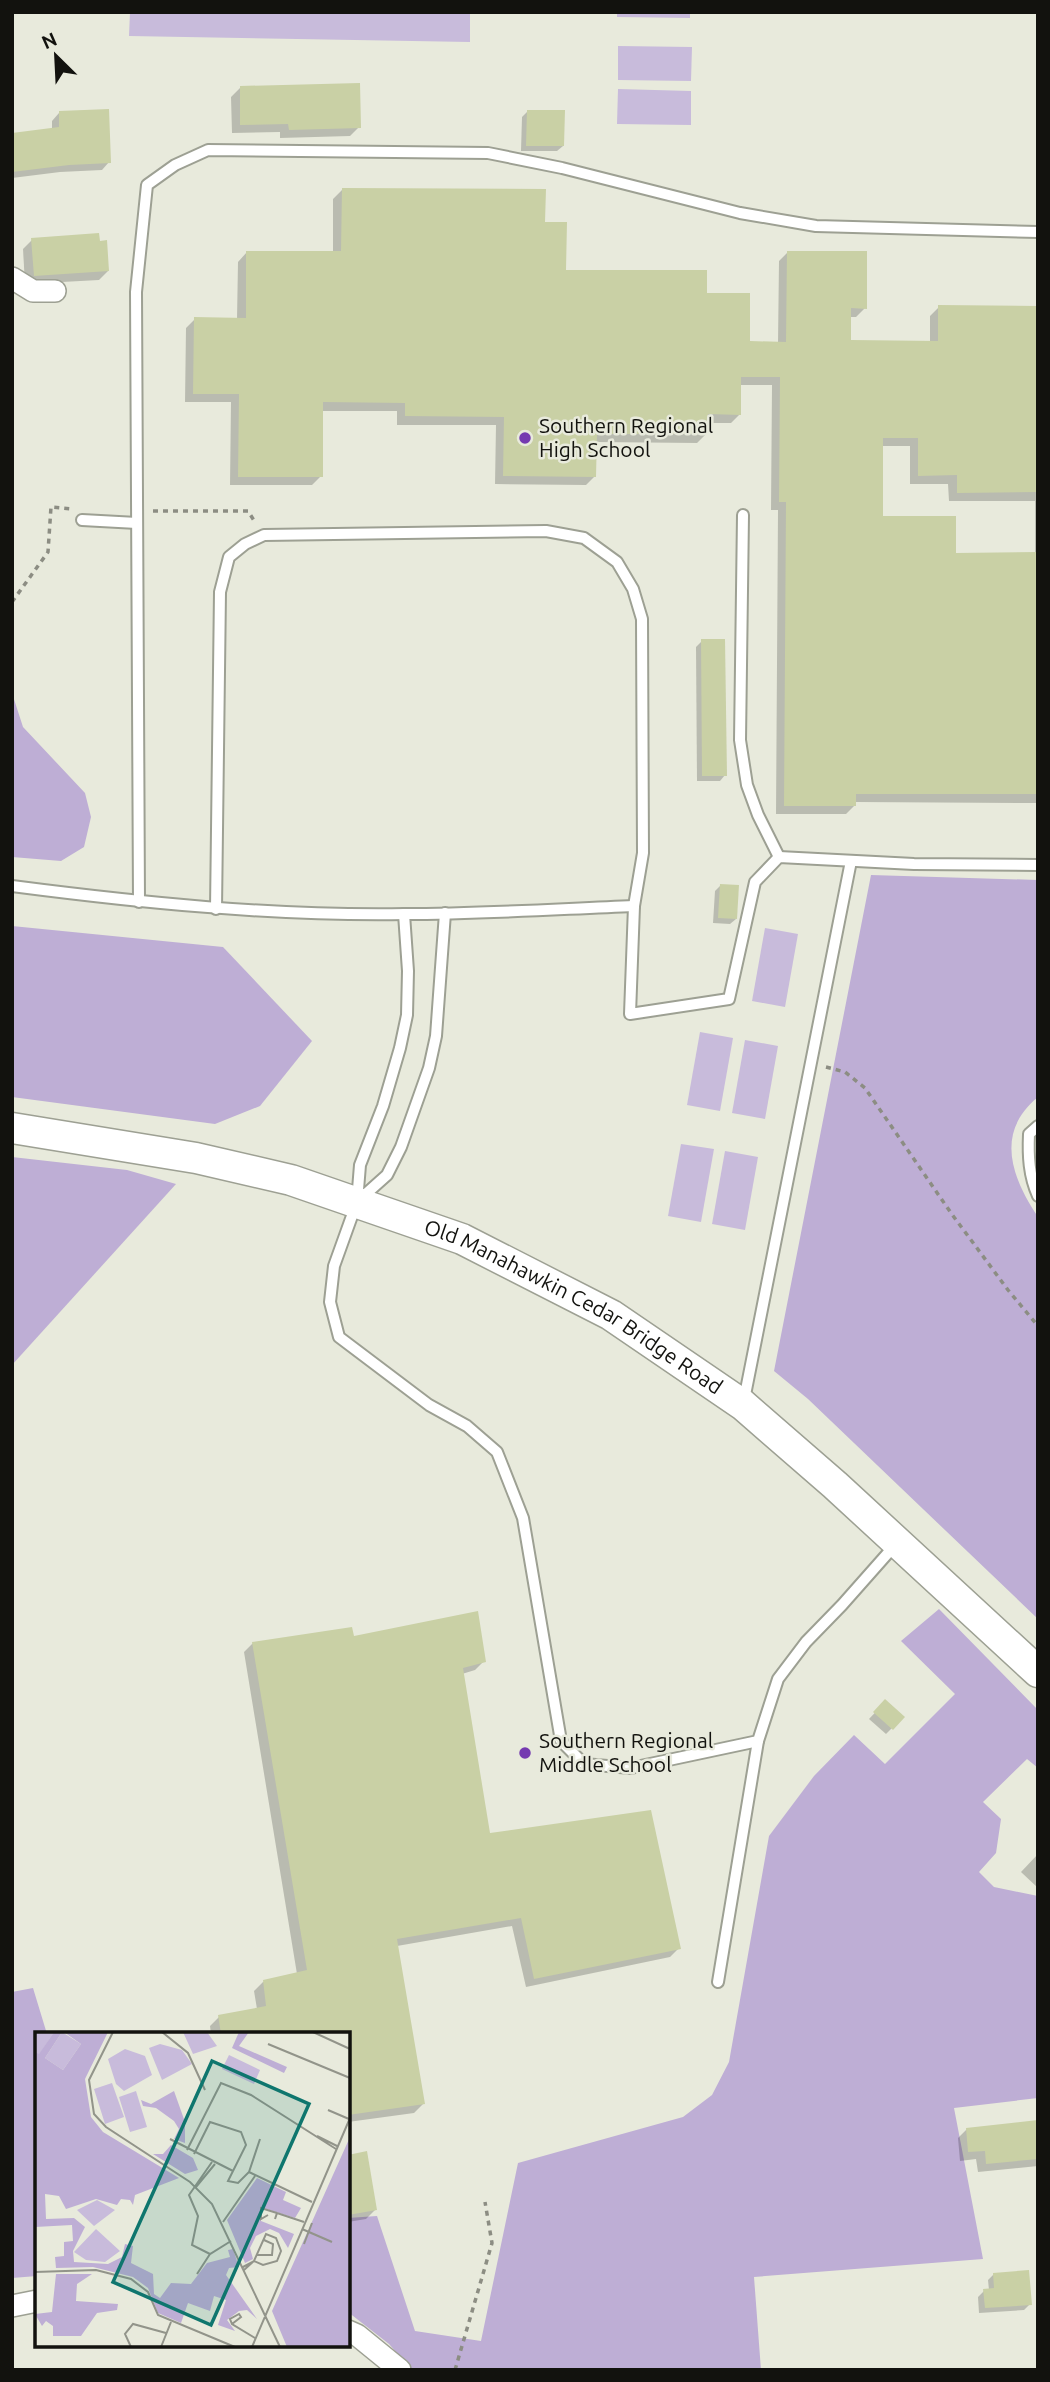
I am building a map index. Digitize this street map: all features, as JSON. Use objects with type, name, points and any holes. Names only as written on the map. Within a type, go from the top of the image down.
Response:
[{"type":"street","points":[[12,278],[33,291],[55,291]]},
{"type":"street","name":"Old Manahawkin Cedar Bridge Road","points":[[12,1128],[196,1158],[291,1180],[462,1238],[611,1315],[743,1405],[835,1485],[1038,1672]]},
{"type":"street","points":[[12,2306],[35,2301]]},
{"type":"street","points":[[350,2332],[400,2370]]},
{"type":"lane","points":[[139,902],[136,292],[147,185],[175,165],[208,150],[488,153],[562,168],[740,213],[816,226],[1038,232]]},
{"type":"lane","points":[[744,515],[740,740],[747,785],[758,815],[779,857]]},
{"type":"lane","points":[[82,520],[137,523]]},
{"type":"lane","points":[[216,909],[220,592],[229,557],[245,544],[264,535],[546,531],[584,538],[617,562],[634,589],[642,619],[643,853],[634,906],[631,1014],[729,999],[755,883],[779,857]]},
{"type":"lane","points":[[779,857],[1038,865]]},
{"type":"lane","points":[[743,1405],[851,861]]},
{"type":"lane","points":[[12,886],[216,909],[404,914],[634,906]]},
{"type":"lane","points":[[357,1202],[387,1175],[401,1147],[429,1068],[436,1036],[444,913]]},
{"type":"lane","points":[[404,914],[408,971],[407,1015],[383,1105],[360,1165],[357,1202],[334,1266],[330,1302],[339,1337],[429,1405],[467,1426],[496,1452],[523,1518],[561,1741],[584,1764],[631,1768],[758,1741]]},
{"type":"lane","points":[[1038,1126],[1029,1134],[1028,1148],[1032,1183],[1038,1196]]},
{"type":"lane","points":[[718,1982],[758,1741],[778,1679],[806,1642],[897,1543]]},
{"type":"path","points":[[810,1063],[845,1072],[866,1088],[951,1213],[1038,1326]]},
{"type":"path","points":[[455,2370],[492,2243],[485,2202]]},
{"type":"shaded area","points":[[130,12],[470,12],[470,42],[129,36]]},
{"type":"shaded area","points":[[617,12],[690,12],[690,18],[617,17]]},
{"type":"shaded area","points":[[618,46],[692,47],[691,81],[618,80]]},
{"type":"shaded area","points":[[618,89],[691,91],[691,125],[617,124]]},
{"type":"shaded area","points":[[12,693],[23,727],[85,793],[91,817],[84,847],[61,861],[12,857]]},
{"type":"shaded area","points":[[871,875],[1038,880],[1038,1097],[1016,1125],[1012,1155],[1021,1186],[1038,1217],[1038,1619],[808,1399],[774,1371]]},
{"type":"shaded area","points":[[12,926],[223,947],[312,1041],[260,1106],[215,1124],[12,1097]]},
{"type":"shaded area","points":[[765,928],[798,934],[785,1007],[752,1001]]},
{"type":"shaded area","points":[[700,1032],[733,1038],[720,1111],[687,1105]]},
{"type":"shaded area","points":[[745,1040],[778,1046],[765,1119],[732,1113]]},
{"type":"shaded area","points":[[681,1144],[714,1149],[701,1222],[668,1216]]},
{"type":"shaded area","points":[[725,1151],[758,1157],[745,1230],[712,1224]]},
{"type":"shaded area","points":[[12,1157],[127,1170],[176,1184],[12,1365]]},
{"type":"shaded area","points":[[939,1609],[1038,1710],[1038,1768],[1027,1759],[983,1802],[1001,1819],[996,1853],[979,1872],[994,1887],[1038,1896],[1038,2098],[954,2108],[983,2259],[754,2277],[761,2370],[412,2370],[389,2344],[350,2314],[350,2218],[377,2216],[415,2331],[481,2341],[518,2163],[683,2117],[712,2095],[729,2062],[769,1836],[814,1776],[854,1735],[885,1764],[955,1694],[901,1641]]},
{"type":"shaded area","points":[[33,1988],[46,2032],[35,2032],[35,2276],[12,2278],[12,1992]]},
{"type":"building","points":[[360,83],[361,128],[289,130],[288,124],[240,125],[240,86]]},
{"type":"building","points":[[109,109],[111,163],[12,172],[12,133],[59,127],[59,111]]},
{"type":"building","points":[[527,110],[565,110],[564,146],[526,146]]},
{"type":"building","name":"Southern Regional High School","points":[[342,188],[546,189],[545,222],[567,222],[566,270],[707,270],[707,293],[750,293],[750,341],[786,342],[787,251],[867,251],[867,309],[851,308],[851,340],[938,341],[938,305],[1038,306],[1038,492],[957,493],[957,475],[918,476],[918,438],[883,438],[883,516],[956,516],[956,553],[1038,552],[1038,794],[856,794],[856,806],[784,806],[786,502],[779,502],[780,377],[741,377],[741,415],[708,414],[708,434],[597,434],[596,477],[503,476],[504,417],[405,416],[405,403],[323,402],[323,477],[238,477],[239,394],[193,394],[194,317],[246,318],[246,251],[341,251]]},
{"type":"building","points":[[99,233],[100,241],[107,240],[109,271],[34,276],[31,238]]},
{"type":"building","points":[[701,639],[725,639],[727,776],[702,776]]},
{"type":"building","points":[[720,884],[739,885],[737,919],[718,918]]},
{"type":"building","points":[[478,1611],[486,1662],[463,1668],[490,1833],[651,1810],[681,1949],[534,1979],[521,1918],[397,1939],[425,2104],[350,2115],[350,2032],[221,2032],[218,2015],[266,2006],[263,1980],[307,1970],[252,1642],[352,1627],[354,1636]]},
{"type":"building","points":[[885,1699],[905,1717],[893,1730],[873,1712]]},
{"type":"building","points":[[1038,2120],[1038,2159],[986,2164],[985,2151],[968,2152],[966,2128]]},
{"type":"building","points":[[367,2151],[377,2210],[350,2215],[350,2155]]},
{"type":"building","points":[[1029,2270],[1032,2305],[985,2308],[983,2289],[994,2288],[993,2273]]},
{"type":"place","name":"Southern Regional High School","points":[[525,438]]},
{"type":"place","name":"Southern Regional Middle School","points":[[525,1753]]}]
